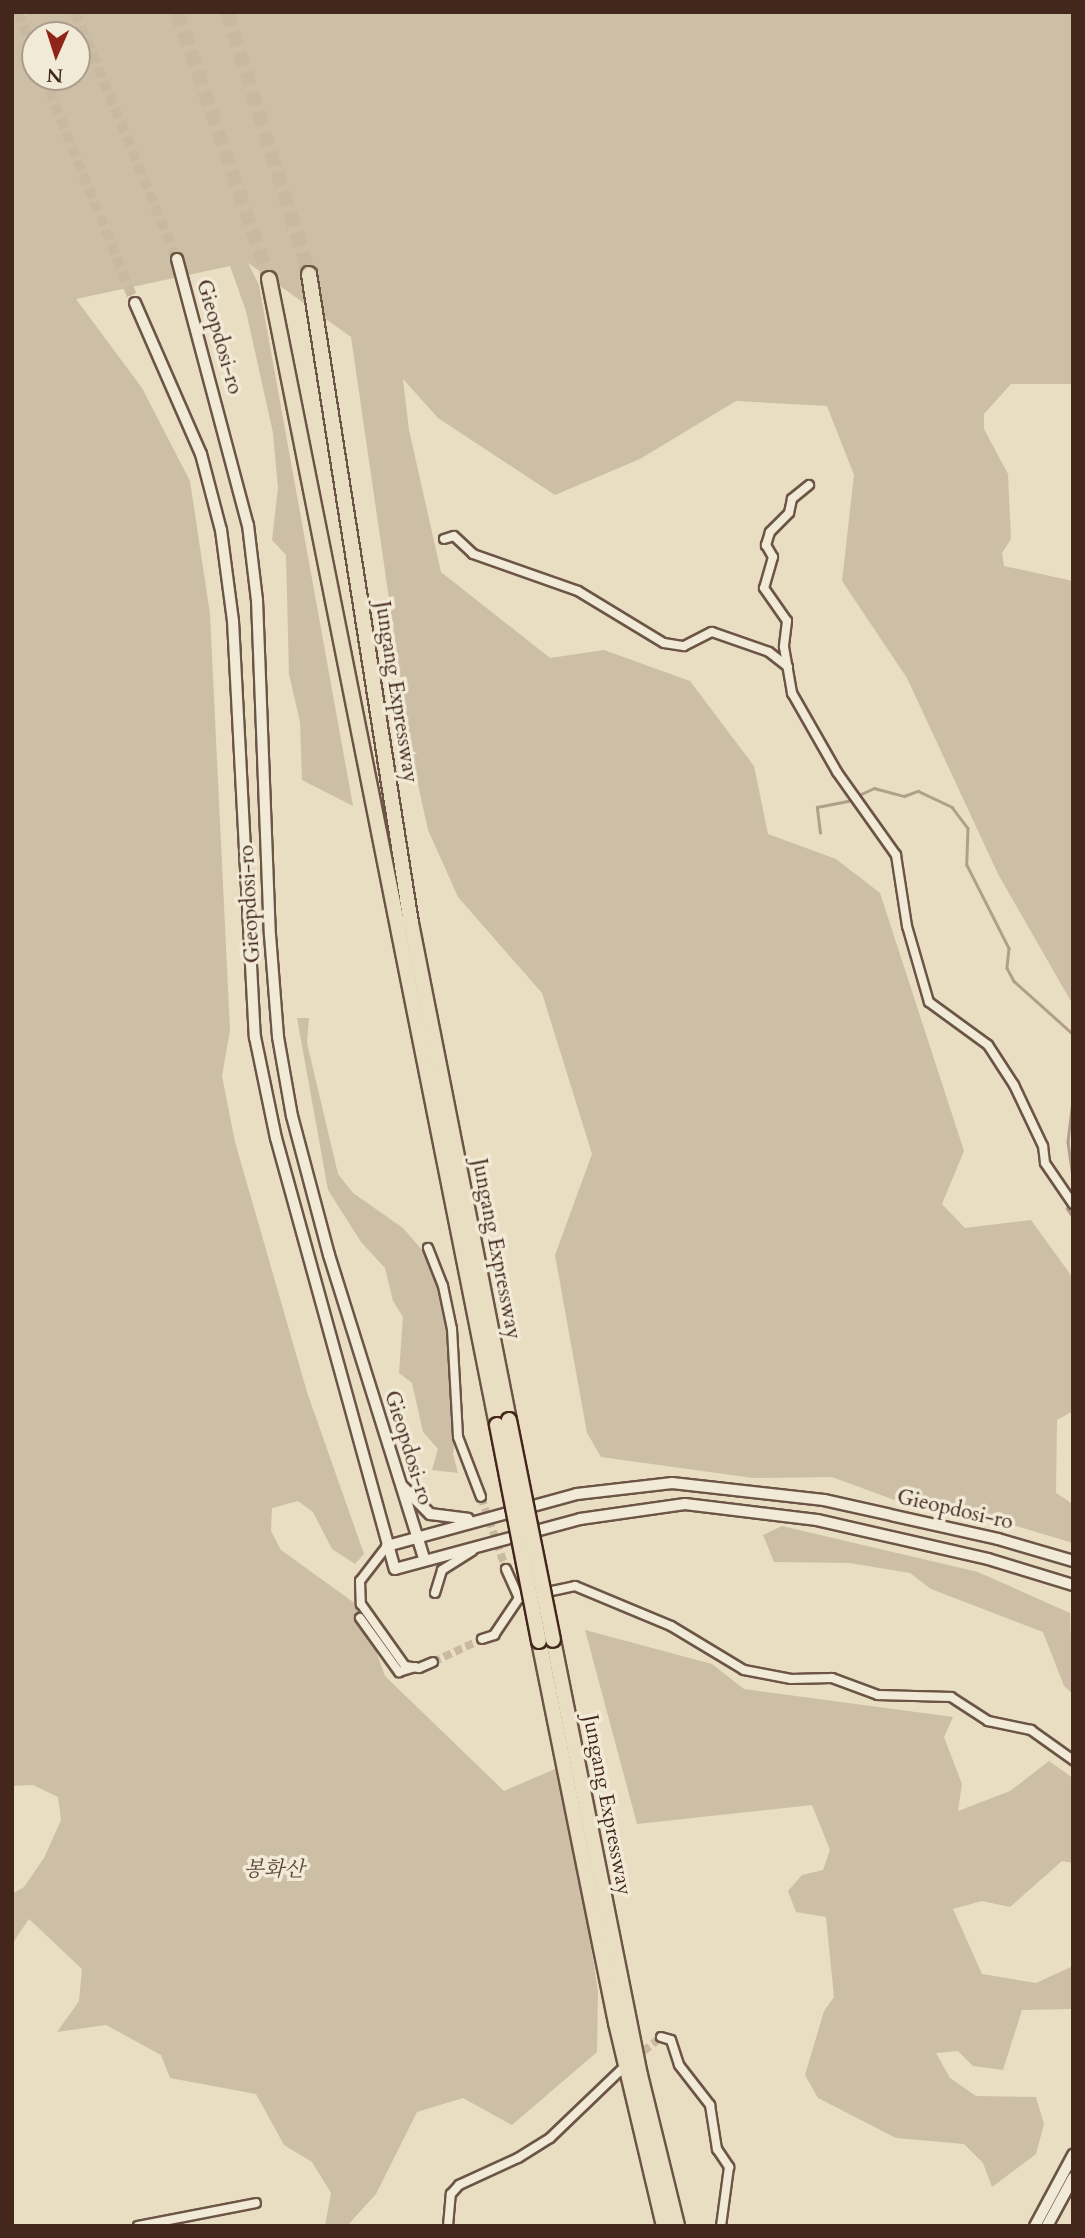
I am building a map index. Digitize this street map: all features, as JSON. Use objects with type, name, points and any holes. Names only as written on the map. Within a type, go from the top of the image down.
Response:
[{"type":"highway","name":"Jungang Expressway","points":[[309,274],[411,923],[503,1423]]},
{"type":"highway","name":"Jungang Expressway","points":[[269,279],[664,2226]]},
{"type":"highway","name":"Jungang Expressway","points":[[653,2163],[677,2226]]},
{"type":"street","name":"Gieopdosi-ro","points":[[177,259],[248,525],[257,600],[269,908],[280,1050],[329,1255],[424,1559]]},
{"type":"street","name":"Gieopdosi-ro","points":[[135,303],[201,454],[221,530],[233,621],[255,1037],[276,1138],[395,1569],[491,1541],[635,1508],[685,1504],[817,1520],[988,1559],[1073,1586]]},
{"type":"street","points":[[809,485],[792,499],[789,513],[770,532],[766,545],[773,557],[764,588],[787,621],[783,647],[792,693],[819,742],[896,855],[907,926],[929,1002],[937,1013],[966,1026],[988,1045],[1014,1085],[1043,1146],[1045,1163],[1073,1204]]},
{"type":"street","points":[[444,539],[454,536],[472,554],[578,592],[664,643],[684,646],[695,642],[705,633],[712,632],[769,652],[788,667]]},
{"type":"street","points":[[428,1248],[443,1286],[452,1329],[458,1437],[481,1497]]},
{"type":"street","points":[[398,1481],[430,1514],[480,1519]]},
{"type":"street","name":"Gieopdosi-ro","points":[[387,1546],[577,1494],[672,1483],[824,1500],[999,1539],[1073,1561]]},
{"type":"street","points":[[435,1593],[442,1570],[491,1541]]},
{"type":"street","points":[[387,1546],[380,1560],[360,1581],[361,1604],[397,1658],[415,1667]]},
{"type":"street","points":[[380,1560],[395,1569]]},
{"type":"street","points":[[506,1569],[519,1598]]},
{"type":"street","points":[[482,1639],[494,1635],[519,1598],[575,1587],[671,1626],[744,1670],[791,1679],[832,1678],[878,1695],[951,1697],[988,1721],[1031,1730],[1073,1760]]},
{"type":"street","points":[[360,1618],[399,1672],[433,1662]]},
{"type":"street","points":[[660,2037],[671,2040],[679,2065],[710,2105],[718,2150],[729,2167],[721,2226]]},
{"type":"street","points":[[448,2226],[451,2194],[459,2185],[518,2158],[550,2138],[621,2070]]},
{"type":"street","points":[[1035,2226],[1073,2155]]},
{"type":"street","points":[[1047,2226],[1073,2178]]},
{"type":"street","points":[[139,2226],[256,2203]]},
{"type":"green space","name":"봉화산","points":[[35,12],[1073,12],[1073,384],[1011,384],[984,414],[984,429],[1008,474],[1011,539],[1002,553],[1004,566],[1073,581],[1073,1005],[998,874],[907,678],[842,581],[854,475],[827,406],[736,401],[640,459],[555,495],[438,418],[403,379],[409,430],[441,572],[550,658],[604,650],[690,681],[754,766],[768,834],[836,859],[880,893],[964,1151],[942,1204],[965,1228],[1031,1220],[1073,1278],[1073,1411],[1057,1420],[1056,1493],[1073,1504],[1073,1543],[1006,1523],[919,1509],[832,1477],[753,1478],[601,1457],[587,1433],[555,1255],[592,1154],[542,993],[458,897],[428,830],[412,757],[351,337],[248,263],[259,285],[353,806],[302,780],[300,722],[289,674],[286,555],[272,540],[278,488],[273,433],[246,311],[230,266],[76,299],[142,388],[190,481],[210,614],[230,1030],[222,1076],[235,1142],[307,1392],[364,1554],[355,1564],[332,1549],[313,1512],[298,1501],[272,1508],[271,1531],[281,1550],[360,1607],[385,1676],[504,1791],[562,1766],[598,1991],[597,2052],[512,2125],[463,2098],[417,2112],[376,2194],[347,2226],[325,2226],[331,2193],[312,2162],[284,2145],[256,2094],[170,2078],[161,2055],[106,2025],[57,2032],[79,2001],[82,1969],[29,1919],[12,1944],[12,1894],[24,1887],[44,1858],[61,1820],[58,1797],[33,1785],[12,1786],[12,18]]},
{"type":"green space","points":[[297,1018],[309,1018],[307,1043],[338,1174],[353,1193],[403,1228],[434,1264],[452,1342],[448,1374],[458,1424],[453,1454],[458,1473],[432,1470],[438,1449],[423,1432],[412,1383],[399,1373],[403,1317],[393,1301],[385,1268],[361,1242],[328,1190]]},
{"type":"green space","points":[[782,1526],[978,1572],[1070,1613],[1073,1694],[1064,1686],[1043,1632],[931,1589],[910,1573],[850,1563],[774,1562],[763,1535]]},
{"type":"green space","points":[[585,1630],[712,1664],[744,1689],[953,1717],[944,1737],[962,1784],[958,1811],[1010,1791],[1049,1761],[1073,1778],[1073,1863],[1062,1861],[1010,1907],[982,1901],[953,1909],[982,1974],[1036,1983],[1073,1966],[1073,2009],[1022,2010],[1003,2070],[973,2066],[958,2051],[936,2053],[950,2078],[976,2096],[1036,2097],[1044,2124],[1036,2154],[992,2187],[983,2163],[964,2144],[896,2138],[818,2098],[805,2075],[824,2011],[834,1997],[826,1917],[796,1912],[788,1891],[802,1875],[823,1870],[830,1850],[812,1805],[637,1824]]},
{"type":"waterway","points":[[857,796],[874,788],[904,796],[918,791],[952,807],[968,828],[967,865],[1009,948],[1007,968],[1014,981],[1073,1034]]},
{"type":"waterway","points":[[820,833],[817,807],[848,801]]},
{"type":"waterway","points":[[1073,1084],[1073,1090]]},
{"type":"waterway","points":[[1073,1100],[1068,1142],[1073,1178]]},
{"type":"waterway","points":[[1067,1208],[1073,1217]]},
{"type":"tunnel","points":[[18,12],[22,21]]},
{"type":"tunnel","points":[[75,12],[177,259]]},
{"type":"tunnel","points":[[177,12],[269,279]]},
{"type":"tunnel","points":[[227,12],[309,274]]},
{"type":"tunnel","points":[[50,91],[135,303]]},
{"type":"tunnel","points":[[481,1497],[506,1569]]},
{"type":"tunnel","points":[[433,1662],[482,1639]]},
{"type":"tunnel","points":[[634,2059],[661,2037]]}]
